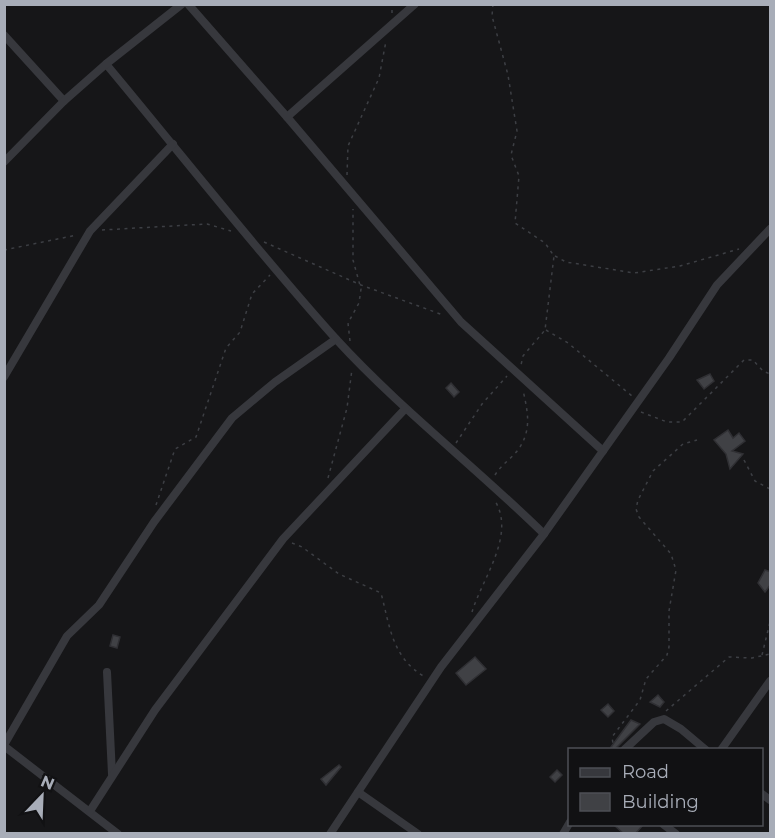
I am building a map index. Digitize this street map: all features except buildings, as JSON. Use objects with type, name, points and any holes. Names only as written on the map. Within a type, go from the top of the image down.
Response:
[{"type":"street","points":[[4,162],[64,101],[106,64],[182,4]]},
{"type":"street","points":[[188,4],[461,322],[603,451]]},
{"type":"street","points":[[287,117],[415,4]]},
{"type":"street","points":[[4,34],[64,101]]},
{"type":"street","points":[[106,64],[336,339],[405,409],[493,485],[543,534]]},
{"type":"street","points":[[4,377],[90,231],[173,144]]},
{"type":"street","points":[[330,834],[432,681],[603,451],[717,285],[771,229]]},
{"type":"street","points":[[118,834],[4,745],[67,636],[110,591],[154,522],[232,418],[275,382],[336,339]]},
{"type":"street","points":[[90,812],[155,710],[283,539],[405,409]]},
{"type":"street","points":[[107,672],[112,776]]},
{"type":"street","points":[[722,748],[771,681]]},
{"type":"street","points":[[626,748],[654,722],[661,719],[671,722],[704,748]]},
{"type":"street","points":[[358,792],[417,834]]},
{"type":"path","points":[[493,4],[492,16],[508,75],[517,131],[511,155],[519,176],[515,223],[545,243],[554,256],[566,262],[634,273],[680,266],[754,245]]},
{"type":"path","points":[[346,186],[348,146],[382,70],[388,28]]},
{"type":"path","points":[[322,496],[347,408],[352,373],[348,323],[361,298],[353,260],[351,219],[355,196]]},
{"type":"path","points":[[4,250],[52,242],[90,231],[207,224],[249,236],[359,284],[461,322]]},
{"type":"path","points":[[451,448],[482,404],[517,373],[523,356],[545,330],[554,256]]},
{"type":"path","points":[[154,511],[175,449],[192,440],[200,430],[226,348],[240,332],[252,294],[276,268]]},
{"type":"path","points":[[545,330],[568,343],[655,420],[682,422],[744,360],[753,360],[771,374]]},
{"type":"path","points":[[470,630],[474,605],[501,532],[501,515],[495,501],[493,485],[498,470],[517,451],[529,423],[517,373]]},
{"type":"path","points":[[614,748],[612,737],[640,700],[646,680],[667,655],[670,640],[669,611],[676,570],[670,554],[639,517],[636,509],[638,500],[653,471],[683,444],[697,440]]},
{"type":"path","points":[[744,460],[755,481],[771,489]]},
{"type":"path","points":[[283,539],[302,547],[339,574],[381,593],[386,618],[402,661],[432,681]]},
{"type":"path","points":[[762,656],[771,622]]},
{"type":"path","points":[[661,719],[668,709],[723,660],[734,656],[748,658],[771,654]]}]
